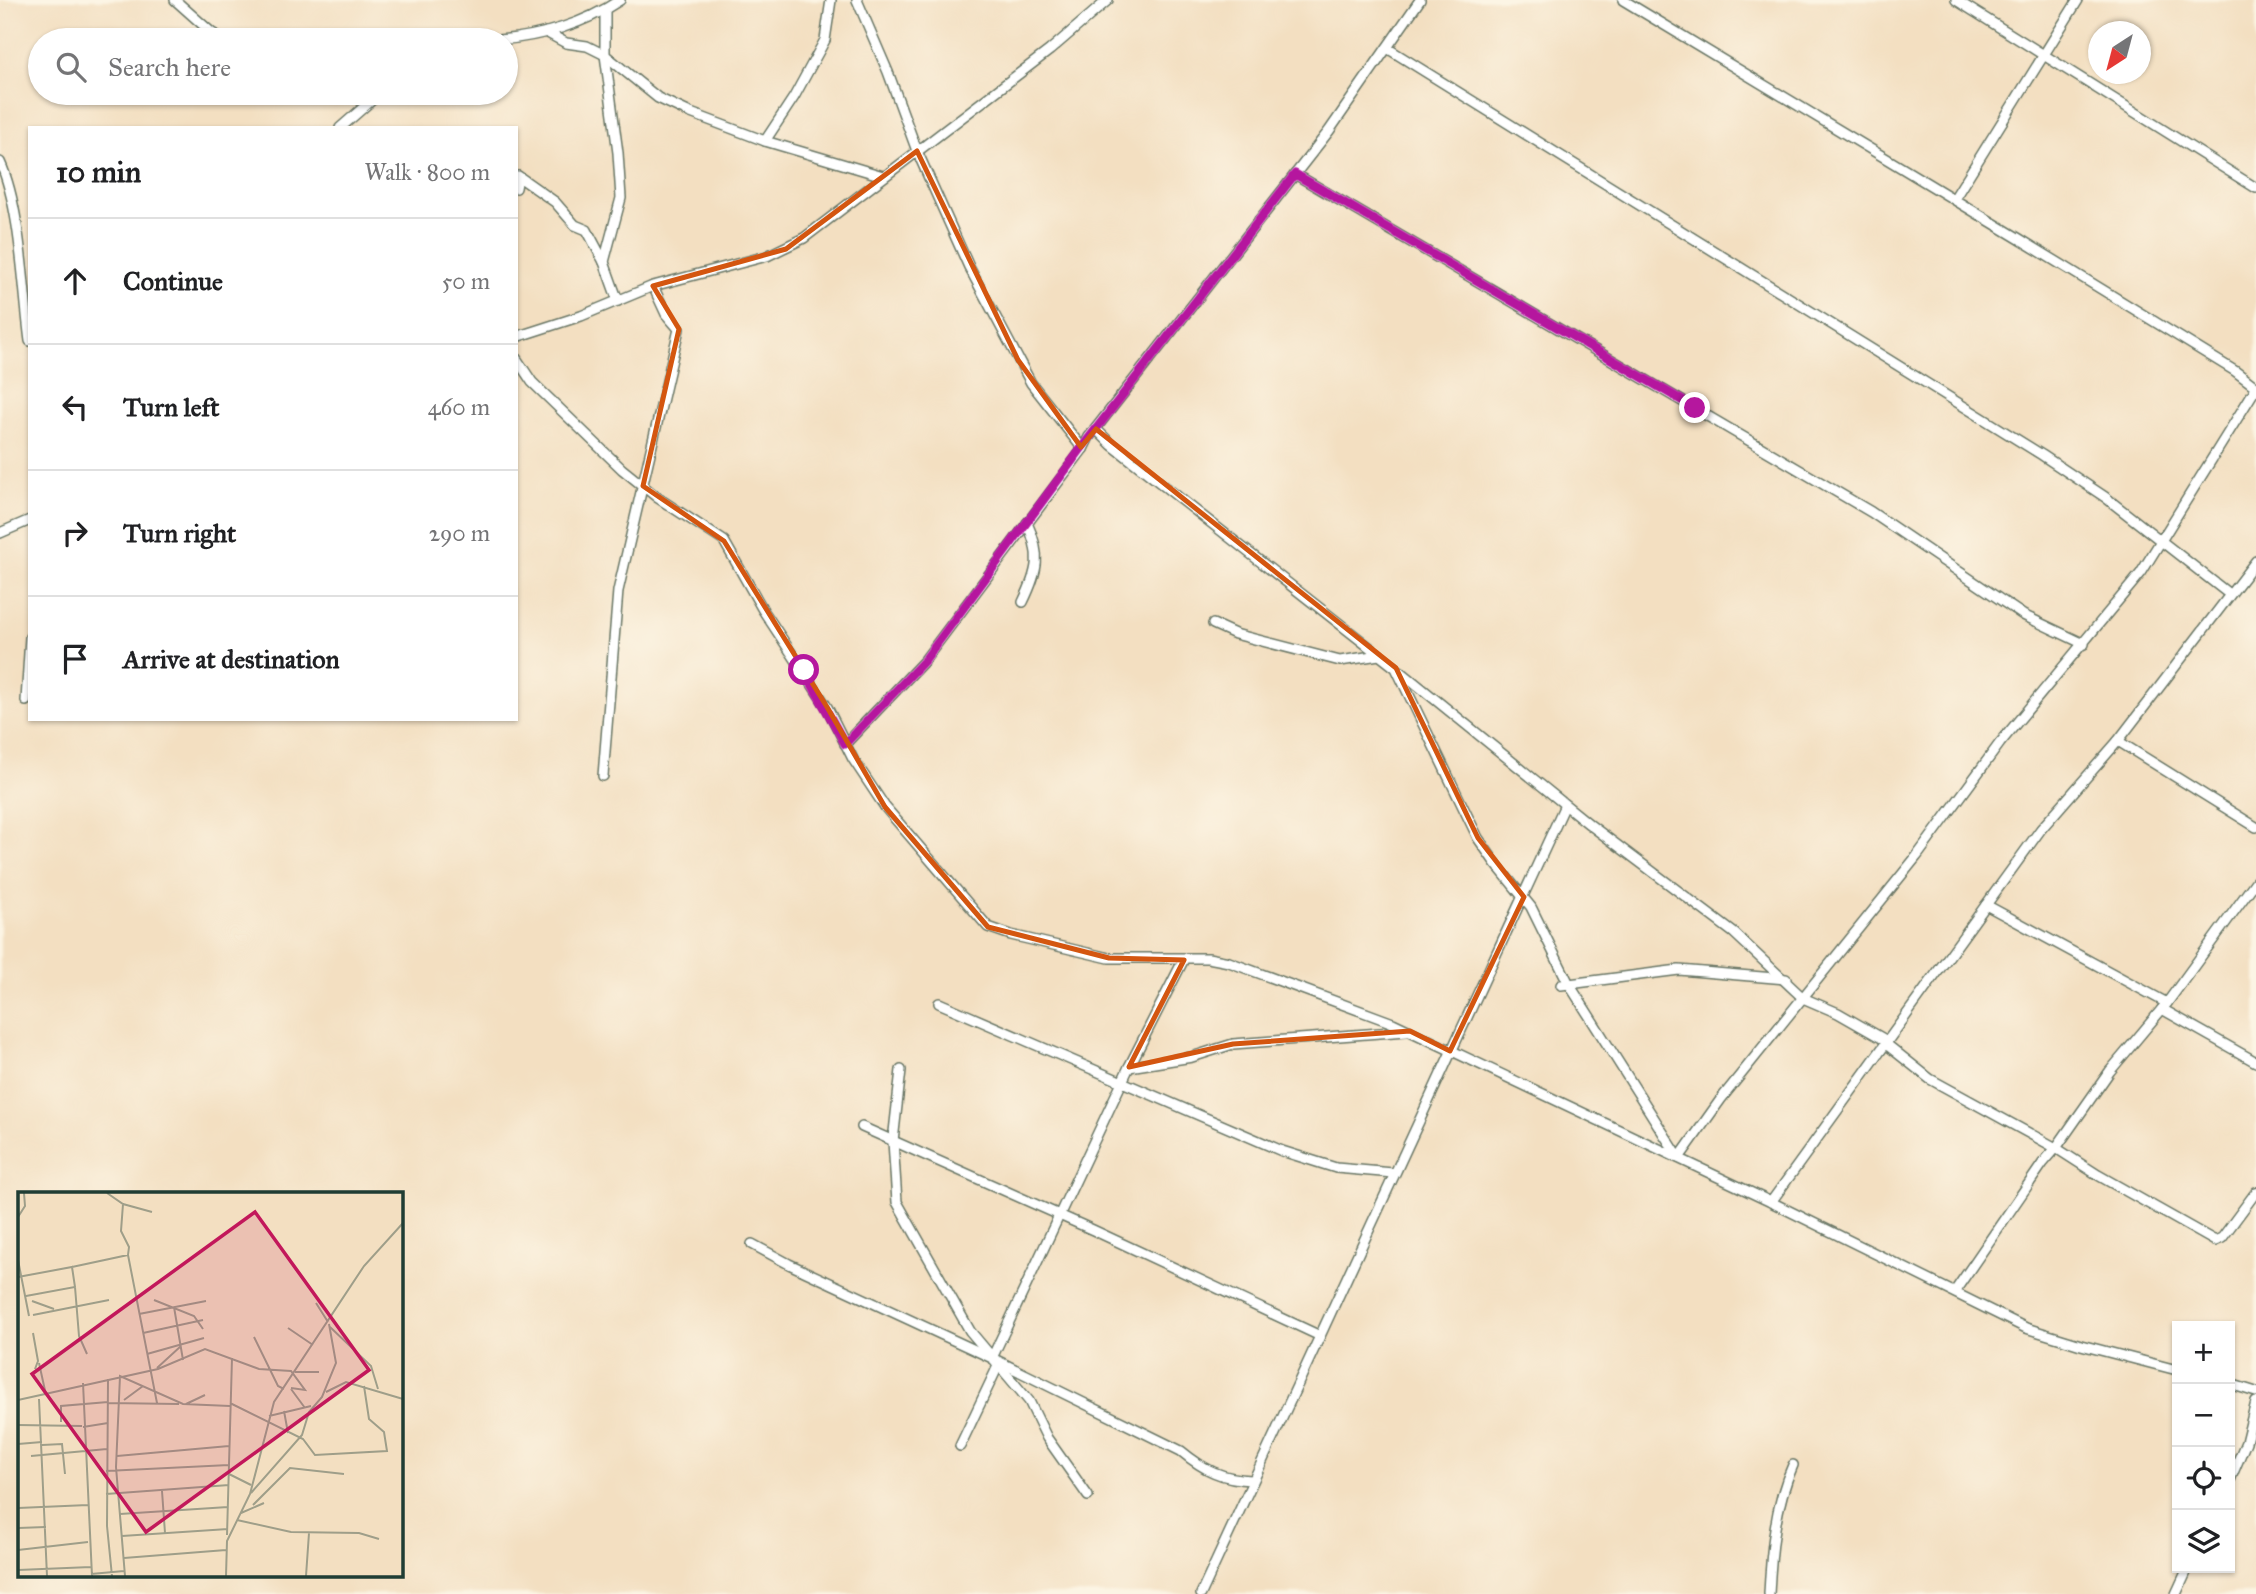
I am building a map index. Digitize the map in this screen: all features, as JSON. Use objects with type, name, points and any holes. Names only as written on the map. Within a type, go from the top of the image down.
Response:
[{"type":"street","points":[[175,0],[206,28]]},
{"type":"street","points":[[518,37],[546,32],[605,10],[620,0]]},
{"type":"street","points":[[765,141],[794,97],[825,40],[831,0]]},
{"type":"street","points":[[857,0],[917,150],[969,267],[1031,383],[1083,449]]},
{"type":"street","points":[[518,336],[653,286],[767,256],[786,248],[1050,50],[1108,0]]},
{"type":"street","points":[[845,744],[924,661],[1096,429],[1329,131],[1420,0]]},
{"type":"street","points":[[1623,0],[1954,199],[2235,371],[2256,387],[2141,573],[2000,743],[1917,856],[1721,1099],[1679,1158]]},
{"type":"street","points":[[1956,0],[2256,188]]},
{"type":"street","points":[[1954,199],[2078,0]]},
{"type":"street","points":[[604,261],[621,198],[605,55],[605,10]]},
{"type":"street","points":[[546,32],[566,43],[587,46],[605,55],[658,98],[688,112],[765,141],[883,176]]},
{"type":"street","points":[[1387,48],[2042,455],[2105,497],[2229,594]]},
{"type":"street","points":[[342,126],[366,105]]},
{"type":"street","points":[[0,162],[6,176],[17,233],[28,324]]},
{"type":"street","points":[[1295,174],[1871,512],[2023,615],[2084,644]]},
{"type":"street","points":[[518,176],[555,202],[575,225],[587,230],[604,261],[618,301]]},
{"type":"street","points":[[603,776],[618,591],[679,329],[666,314],[653,286]]},
{"type":"street","points":[[518,362],[551,402],[643,486],[724,541],[763,610],[827,707],[853,759],[885,807],[988,927],[1109,958],[1208,958],[1229,962],[1410,1031],[1771,1202],[2026,1328],[2172,1369]]},
{"type":"street","points":[[1096,429],[1112,445],[1379,654],[1565,805],[1734,933],[1804,998],[1849,1019],[1887,1043],[1930,1079],[2056,1148],[2098,1175],[2215,1241],[2222,1238],[2256,1192]]},
{"type":"street","points":[[0,533],[28,519]]},
{"type":"street","points":[[1023,602],[1035,576],[1038,558],[1035,541],[1027,523]]},
{"type":"street","points":[[1771,1202],[2041,829],[2118,741],[2256,561]]},
{"type":"street","points":[[1213,624],[1235,634],[1340,661],[1379,654]]},
{"type":"street","points":[[1396,668],[1478,838],[1524,897],[1565,985],[1679,1158]]},
{"type":"street","points":[[26,701],[28,669]]},
{"type":"street","points":[[2118,741],[2256,827]]},
{"type":"street","points":[[1201,1594],[1318,1335],[1565,805]]},
{"type":"street","points":[[1955,1291],[2110,1071],[2165,1006],[2256,881]]},
{"type":"street","points":[[1986,905],[2165,1006],[2256,1062]]},
{"type":"street","points":[[960,1446],[1122,1081],[1184,959]]},
{"type":"street","points":[[1565,985],[1679,970],[1786,979]]},
{"type":"street","points":[[939,1003],[1282,1151],[1336,1168],[1393,1173]]},
{"type":"street","points":[[1129,1067],[1192,1057],[1233,1044],[1410,1031]]},
{"type":"street","points":[[901,1070],[893,1141],[897,1202],[970,1331],[1029,1401],[1047,1438],[1088,1496]]},
{"type":"street","points":[[862,1128],[1318,1335]]},
{"type":"street","points":[[752,1244],[1181,1451],[1203,1469],[1234,1480],[1252,1480]]},
{"type":"street","points":[[2235,1386],[2256,1392]]},
{"type":"street","points":[[2235,1468],[2246,1442],[2256,1402]]},
{"type":"street","points":[[1769,1594],[1774,1532],[1784,1484],[1793,1465]]},
{"type":"street","points":[[2176,1594],[2186,1573]]},
{"type":"highlighted area","points":[[917,151],[1018,360],[1081,447],[1096,429],[1396,668],[1478,838],[1524,897],[1450,1051],[1410,1031],[1233,1044],[1129,1067],[1184,960],[1109,958],[988,927],[885,807],[827,707],[724,541],[643,486],[679,329],[653,286],[786,249]]},
{"type":"route","points":[[804,670],[827,707],[845,744],[924,661],[1089,438],[1295,174],[1695,408]]}]
